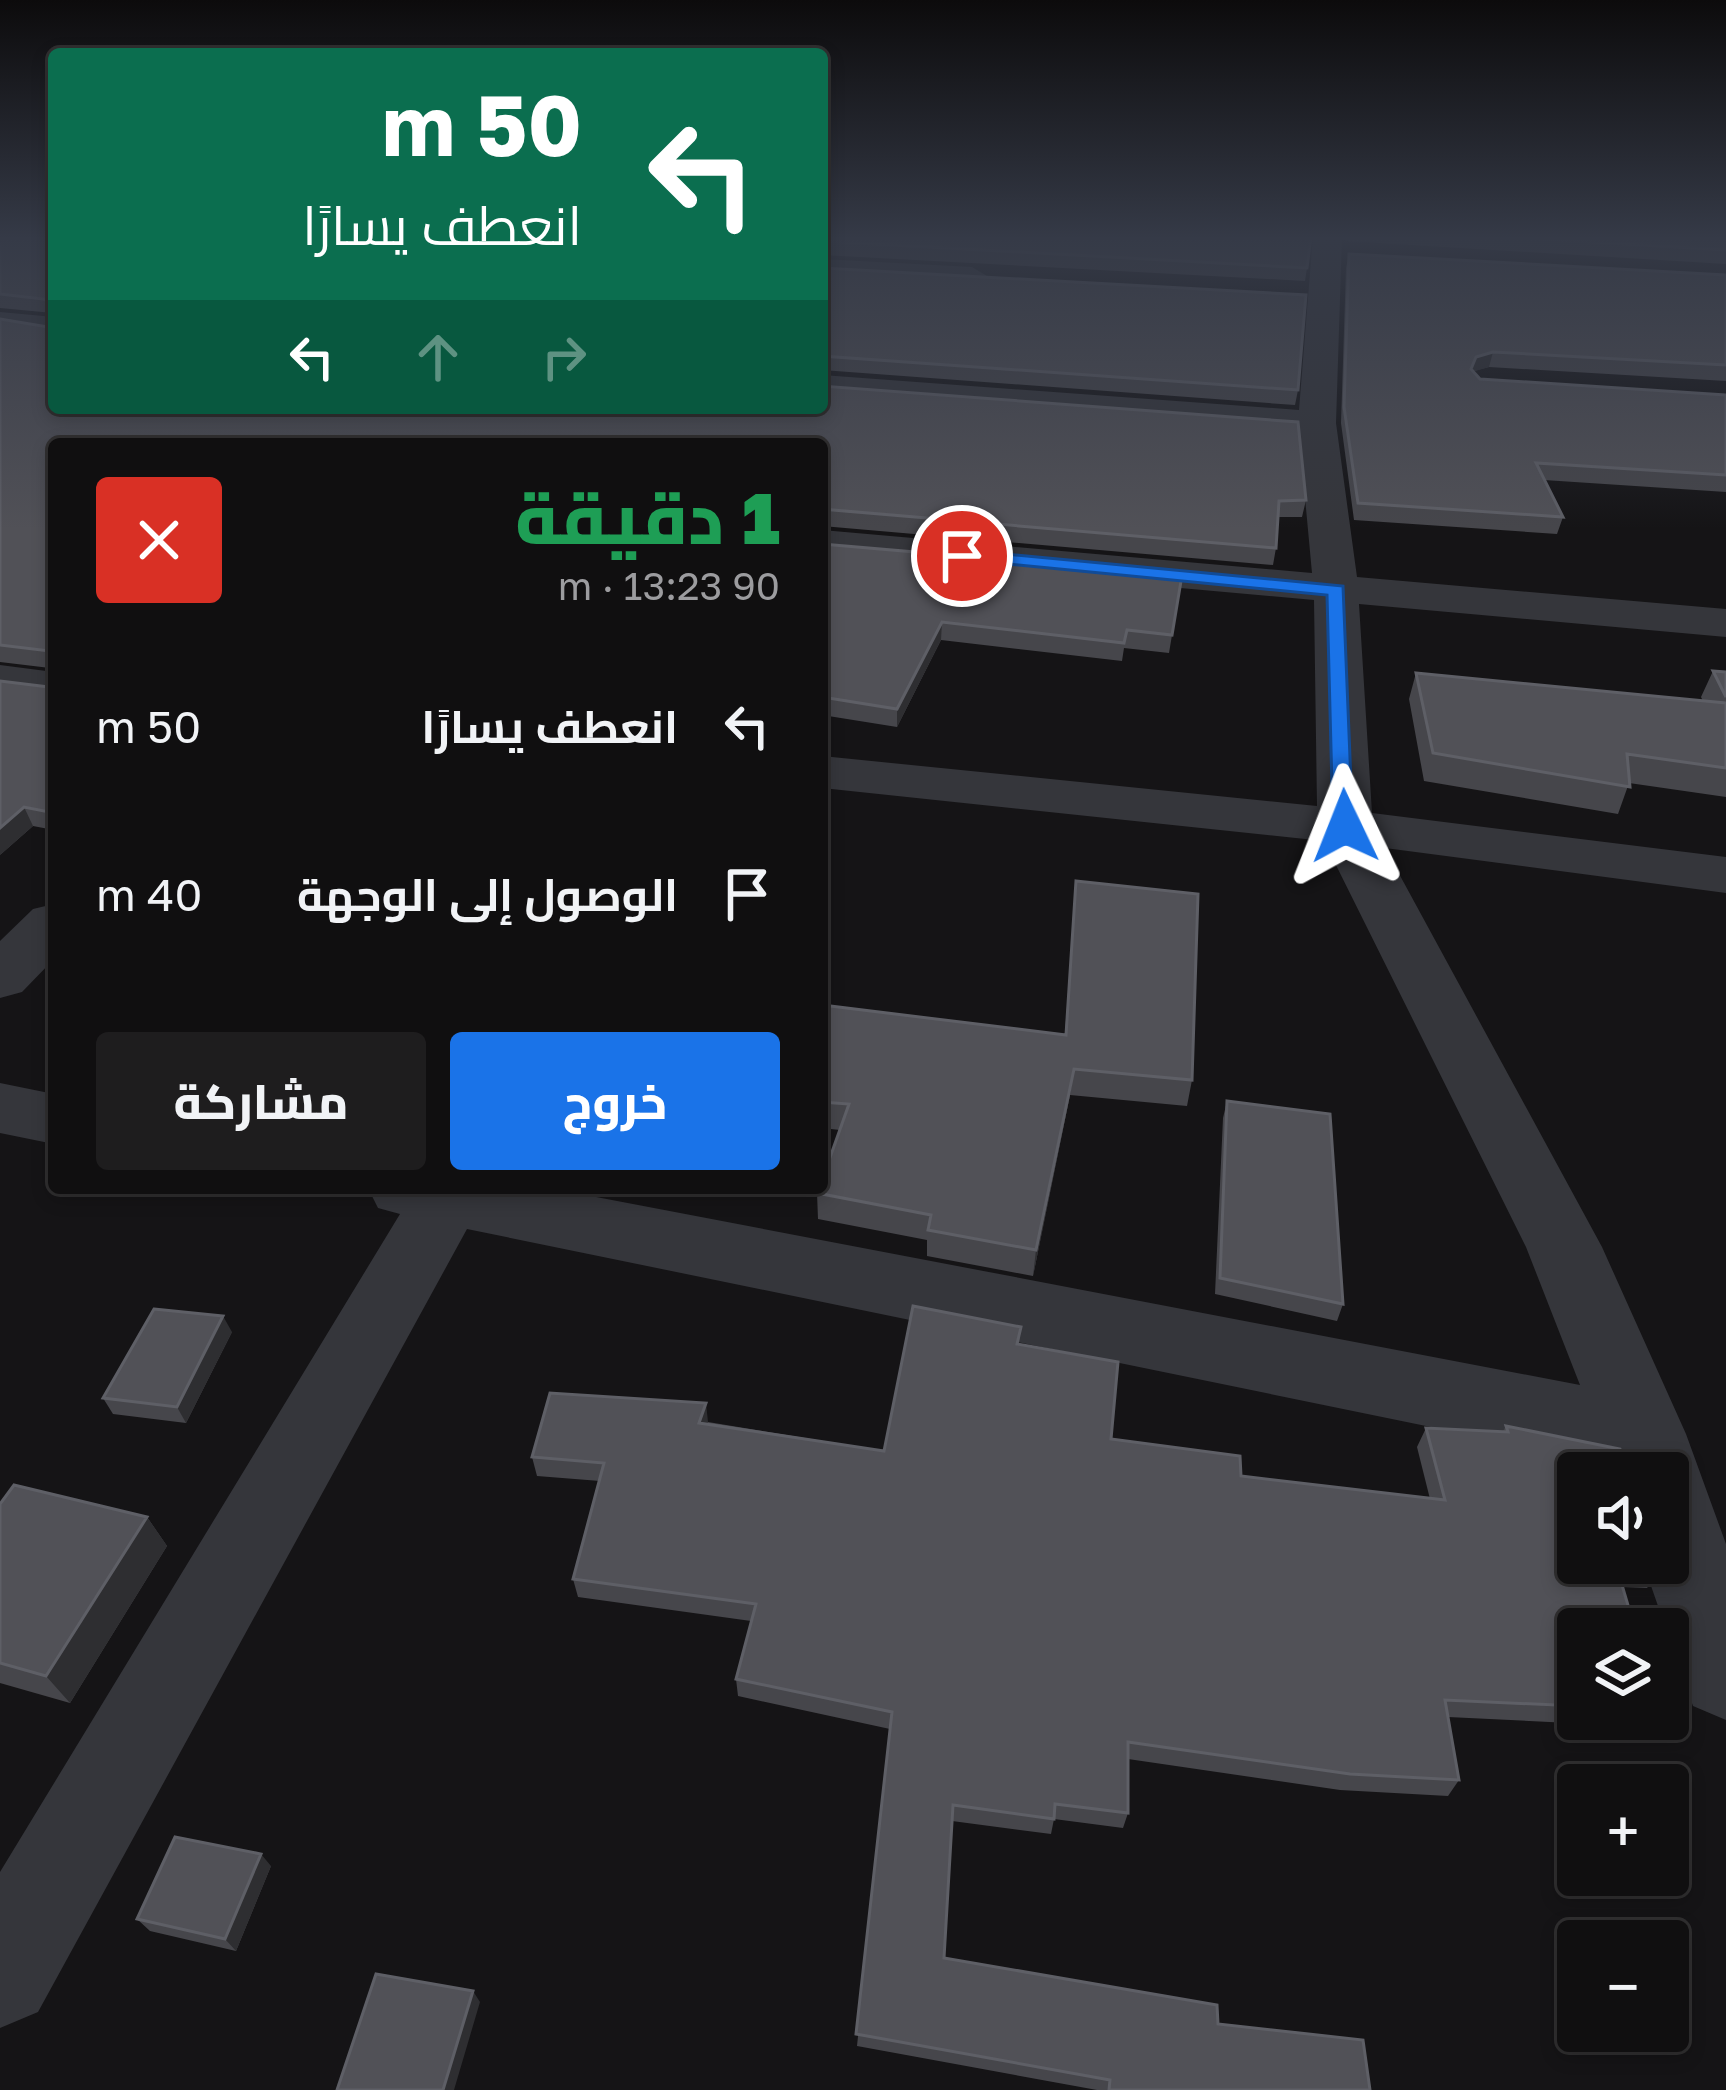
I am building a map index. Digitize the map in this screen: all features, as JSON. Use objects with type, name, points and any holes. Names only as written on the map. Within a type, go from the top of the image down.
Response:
[{"type":"street","points":[[1313,334],[1317,423],[1336,590],[1345,826],[1564,1247],[1648,1452]]},
{"type":"street","points":[[828,386],[1317,423]]},
{"type":"street","points":[[828,544],[1726,623]]},
{"type":"street","points":[[0,680],[48,686]]},
{"type":"street","points":[[828,773],[1345,826],[1726,874]]},
{"type":"street","points":[[0,977],[48,929]]},
{"type":"street","points":[[0,1108],[48,1118]]},
{"type":"street","points":[[0,1973],[25,1875],[425,1194]]},
{"type":"street","points":[[435,1194],[1572,1452]]},
{"type":"street","points":[[1689,1566],[1726,1673]]},
{"type":"building","points":[[0,334],[48,334],[48,414],[828,414],[828,386],[1298,422],[1306,500],[1279,501],[1276,548],[828,510],[828,438],[48,438],[48,651],[0,645]]},
{"type":"building","points":[[828,334],[1303,334],[1298,390],[828,356]]},
{"type":"building","points":[[1346,334],[1726,334],[1726,365],[1493,352],[1476,357],[1471,369],[1480,379],[1726,395],[1726,475],[1536,463],[1563,517],[1358,503],[1344,407]]},
{"type":"building","points":[[828,545],[1182,575],[1172,635],[1127,630],[1124,643],[942,622],[897,709],[828,698]]},
{"type":"building","points":[[1713,671],[1726,672],[1726,697]]},
{"type":"building","points":[[1416,673],[1726,703],[1726,768],[1627,754],[1630,787],[1433,753]]},
{"type":"building","points":[[0,681],[48,687],[48,812],[24,807],[0,828]]},
{"type":"building","points":[[1076,881],[1198,894],[1192,1080],[1074,1069],[1036,1250],[928,1230],[931,1215],[822,1194],[828,1194],[828,1163],[849,1104],[828,1102],[828,1006],[1066,1035]]},
{"type":"building","points":[[1227,1101],[1330,1114],[1343,1304],[1220,1278]]},
{"type":"building","points":[[913,1306],[1021,1327],[1017,1344],[1118,1362],[1111,1439],[1240,1456],[1241,1476],[1445,1500],[1426,1428],[1508,1432],[1506,1426],[1620,1449],[1557,1452],[1557,1584],[1622,1584],[1629,1608],[1557,1608],[1557,1705],[1445,1700],[1459,1780],[1350,1774],[1128,1742],[1128,1813],[1055,1804],[1054,1819],[953,1805],[944,1958],[1217,2005],[1218,2024],[1363,2040],[1370,2090],[1109,2090],[1110,2080],[856,2034],[892,1712],[736,1679],[756,1604],[573,1579],[604,1463],[532,1457],[550,1393],[706,1403],[699,1423],[884,1451]]},
{"type":"building","points":[[154,1309],[223,1316],[177,1407],[103,1398]]},
{"type":"building","points":[[14,1485],[147,1517],[46,1676],[0,1663],[0,1504]]},
{"type":"building","points":[[175,1837],[261,1854],[225,1939],[137,1919]]},
{"type":"building","points":[[376,1974],[473,1991],[443,2090],[337,2090]]},
{"type":"route","points":[[962,556],[1336,590],[1345,826]]}]
